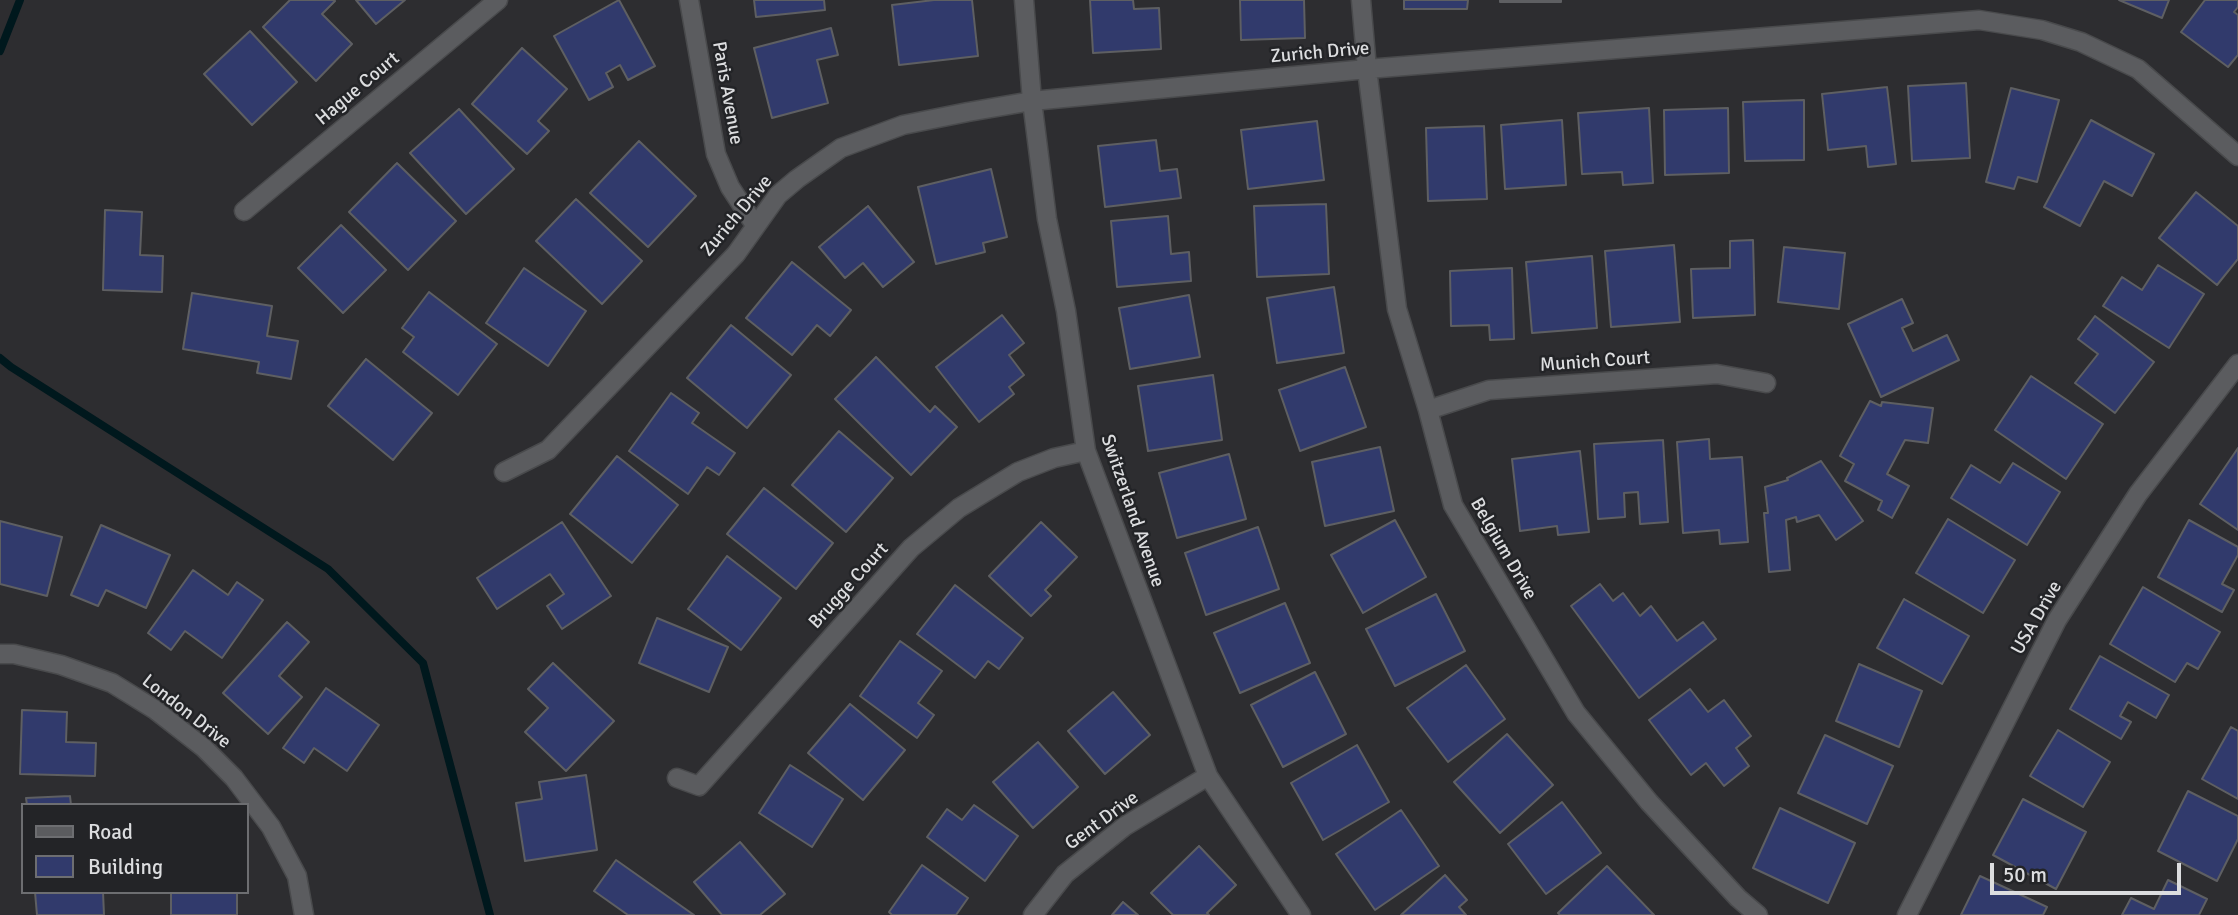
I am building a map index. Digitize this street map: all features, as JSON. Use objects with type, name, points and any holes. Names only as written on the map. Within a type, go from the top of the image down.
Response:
[{"type":"street","name":"Hague Court","points":[[244,211],[498,0]]},
{"type":"street","name":"Paris Avenue","points":[[689,0],[716,154],[730,187],[755,225]]},
{"type":"street","name":"Switzerland Avenue","points":[[1024,0],[1032,102],[1047,219],[1066,311],[1086,451],[1208,776],[1301,915]]},
{"type":"street","name":"Belgium Drive","points":[[1361,0],[1397,309],[1453,505],[1576,713],[1649,802],[1738,898],[1758,915]]},
{"type":"street","name":"Zurich Drive","points":[[504,472],[548,450],[736,254],[778,195],[841,148],[902,125],[1032,102],[1367,69],[1979,20],[2042,30],[2081,42],[2138,69],[2238,156]]},
{"type":"street","name":"USA Drive","points":[[1907,915],[2057,620],[2138,494],[2238,364]]},
{"type":"street","name":"Munich Court","points":[[1428,410],[1489,390],[1717,374],[1766,383]]},
{"type":"street","name":"Brugge Court","points":[[677,778],[699,786],[911,548],[959,508],[1018,472],[1054,458],[1086,451]]},
{"type":"street","name":"London Drive","points":[[0,654],[14,654],[61,665],[112,683],[154,709],[204,748],[234,778],[271,827],[297,876],[304,915]]},
{"type":"street","name":"Gent Drive","points":[[1033,915],[1065,874],[1125,826],[1208,776]]},
{"type":"building","points":[[290,0],[335,1],[322,14],[352,44],[316,81],[263,27]]},
{"type":"building","points":[[356,0],[405,0],[376,24]]},
{"type":"building","points":[[619,0],[655,66],[628,80],[620,65],[606,73],[613,87],[589,100],[554,36]]},
{"type":"building","points":[[754,0],[824,0],[825,10],[756,17]]},
{"type":"building","points":[[934,0],[972,0],[978,56],[899,65],[892,5]]},
{"type":"building","points":[[1090,0],[1133,0],[1134,9],[1159,8],[1161,49],[1093,53]]},
{"type":"building","points":[[1240,0],[1304,0],[1305,38],[1241,40]]},
{"type":"building","points":[[1404,0],[1468,0],[1467,9],[1404,9]]},
{"type":"building","points":[[1561,0],[1561,2],[1500,2]]},
{"type":"building","points":[[2119,0],[2169,0],[2162,18]]},
{"type":"building","points":[[2205,0],[2238,0],[2238,7],[2234,12],[2238,15],[2238,55],[2228,67],[2181,32]]},
{"type":"building","points":[[831,28],[838,55],[817,60],[828,103],[772,118],[754,48]]},
{"type":"building","points":[[250,31],[297,82],[252,125],[204,74]]},
{"type":"building","points":[[522,48],[567,89],[538,121],[549,131],[527,154],[472,104]]},
{"type":"building","points":[[1966,83],[1970,158],[1912,161],[1908,86]]},
{"type":"building","points":[[1887,87],[1896,164],[1868,167],[1866,146],[1828,150],[1822,94]]},
{"type":"building","points":[[2011,88],[2059,100],[2037,182],[2018,177],[2014,189],[1986,182]]},
{"type":"building","points":[[1804,100],[1804,160],[1745,161],[1743,102]]},
{"type":"building","points":[[1649,108],[1653,183],[1623,185],[1622,172],[1582,174],[1578,113]]},
{"type":"building","points":[[1728,108],[1729,173],[1665,175],[1664,110]]},
{"type":"building","points":[[459,109],[514,169],[466,214],[410,153]]},
{"type":"building","points":[[1562,120],[1566,185],[1505,189],[1501,125]]},
{"type":"building","points":[[2091,120],[2154,154],[2132,196],[2104,181],[2080,226],[2044,207]]},
{"type":"building","points":[[1317,121],[1324,180],[1248,189],[1241,130]]},
{"type":"building","points":[[1484,126],[1487,199],[1428,201],[1426,128]]},
{"type":"building","points":[[1156,140],[1160,171],[1177,169],[1181,198],[1105,207],[1098,146]]},
{"type":"building","points":[[639,141],[696,196],[648,247],[590,193]]},
{"type":"building","points":[[397,163],[456,221],[408,270],[349,212]]},
{"type":"building","points":[[991,169],[1007,237],[983,243],[985,252],[936,264],[918,187]]},
{"type":"building","points":[[2196,192],[2238,226],[2238,259],[2217,285],[2159,238]]},
{"type":"building","points":[[576,199],[642,261],[602,304],[536,241]]},
{"type":"building","points":[[1326,204],[1329,274],[1257,277],[1254,206]]},
{"type":"building","points":[[868,206],[914,262],[883,287],[863,263],[845,278],[819,247]]},
{"type":"building","points":[[105,210],[142,212],[140,255],[163,256],[162,292],[103,290]]},
{"type":"building","points":[[1168,216],[1171,254],[1189,252],[1191,281],[1117,287],[1111,221]]},
{"type":"building","points":[[341,225],[386,270],[343,313],[298,268]]},
{"type":"building","points":[[1753,240],[1755,315],[1693,318],[1691,269],[1730,268],[1730,241]]},
{"type":"building","points":[[1674,245],[1680,322],[1611,327],[1605,251]]},
{"type":"building","points":[[1784,247],[1845,253],[1839,309],[1778,302]]},
{"type":"building","points":[[1592,256],[1597,328],[1532,333],[1526,262]]},
{"type":"building","points":[[792,262],[851,310],[830,336],[817,325],[792,355],[746,318]]},
{"type":"building","points":[[2158,265],[2204,294],[2169,348],[2103,306],[2122,277],[2142,290]]},
{"type":"building","points":[[524,268],[586,311],[548,366],[486,323]]},
{"type":"building","points":[[1512,268],[1514,339],[1490,340],[1489,325],[1451,326],[1450,271]]},
{"type":"building","points":[[1334,287],[1344,353],[1277,363],[1267,298]]},
{"type":"building","points":[[429,292],[497,344],[458,395],[403,352],[414,337],[402,328]]},
{"type":"building","points":[[192,293],[272,306],[267,336],[298,341],[291,379],[257,373],[259,362],[183,349]]},
{"type":"building","points":[[1189,295],[1200,357],[1130,369],[1119,308]]},
{"type":"building","points":[[1902,299],[1913,323],[1902,328],[1913,351],[1947,335],[1959,360],[1881,397],[1848,324]]},
{"type":"building","points":[[1002,315],[1024,343],[1009,355],[1024,375],[1009,387],[1014,394],[979,422],[936,367]]},
{"type":"building","points":[[2095,316],[2154,362],[2115,413],[2075,383],[2098,354],[2078,339]]},
{"type":"building","points":[[731,325],[791,375],[747,428],[687,378]]},
{"type":"building","points":[[876,357],[930,412],[935,406],[957,427],[911,475],[835,399]]},
{"type":"building","points":[[366,359],[432,413],[393,460],[328,406]]},
{"type":"building","points":[[1345,367],[1366,427],[1300,451],[1279,390]]},
{"type":"building","points":[[1213,375],[1222,440],[1148,451],[1138,386]]},
{"type":"building","points":[[2031,376],[2103,424],[2066,479],[1995,430]]},
{"type":"building","points":[[671,393],[699,413],[692,423],[735,453],[719,475],[707,467],[688,494],[629,451]]},
{"type":"building","points":[[1870,401],[1881,406],[1882,402],[1933,408],[1928,443],[1905,440],[1887,474],[1909,486],[1892,518],[1878,510],[1882,501],[1845,481],[1854,464],[1840,456]]},
{"type":"building","points":[[839,431],[893,478],[846,532],[792,485]]},
{"type":"building","points":[[1709,439],[1710,459],[1742,457],[1748,542],[1720,544],[1719,530],[1683,533],[1677,442]]},
{"type":"building","points":[[1663,440],[1668,522],[1640,524],[1638,492],[1624,493],[1625,517],[1598,519],[1594,444]]},
{"type":"building","points":[[1380,447],[1394,511],[1325,526],[1312,462]]},
{"type":"building","points":[[2238,448],[2238,530],[2200,504]]},
{"type":"building","points":[[1580,451],[1589,532],[1558,535],[1557,526],[1520,531],[1512,459]]},
{"type":"building","points":[[1229,454],[1246,519],[1177,538],[1159,473]]},
{"type":"building","points":[[617,456],[678,505],[632,563],[570,514]]},
{"type":"building","points":[[1821,461],[1863,521],[1836,540],[1819,515],[1797,522],[1796,517],[1786,520],[1790,570],[1769,572],[1764,513],[1768,513],[1765,487],[1788,480],[1787,478]]},
{"type":"building","points":[[2013,463],[2060,492],[2027,545],[1951,498],[1971,465],[2000,483]]},
{"type":"building","points":[[764,488],[833,543],[796,589],[727,534]]},
{"type":"building","points":[[1948,519],[2015,560],[1983,613],[1916,573]]},
{"type":"building","points":[[1395,520],[1426,577],[1363,613],[1331,555]]},
{"type":"building","points":[[2189,520],[2238,547],[2238,555],[2222,584],[2234,590],[2222,612],[2158,577]]},
{"type":"building","points":[[0,521],[62,537],[47,596],[0,584]]},
{"type":"building","points":[[562,522],[611,596],[562,629],[547,606],[564,594],[550,574],[497,609],[477,578]]},
{"type":"building","points":[[1041,522],[1077,557],[1045,590],[1051,596],[1031,616],[989,576]]},
{"type":"building","points":[[101,525],[170,555],[146,608],[106,590],[98,606],[71,595]]},
{"type":"building","points":[[1258,527],[1279,589],[1206,615],[1185,553]]},
{"type":"building","points":[[727,556],[781,598],[741,650],[688,609]]},
{"type":"building","points":[[193,570],[228,595],[237,582],[263,600],[222,658],[185,631],[171,650],[148,633]]},
{"type":"building","points":[[1600,584],[1613,601],[1623,593],[1640,616],[1651,606],[1677,641],[1703,622],[1716,639],[1639,698],[1571,606]]},
{"type":"building","points":[[955,585],[1023,638],[999,669],[988,661],[975,678],[917,634]]},
{"type":"building","points":[[2143,587],[2220,632],[2198,669],[2187,663],[2175,682],[2110,644]]},
{"type":"building","points":[[1436,594],[1465,651],[1395,686],[1366,629]]},
{"type":"building","points":[[1904,599],[1969,636],[1942,684],[1877,648]]},
{"type":"building","points":[[1285,603],[1310,663],[1240,693],[1214,633]]},
{"type":"building","points":[[657,618],[728,647],[709,692],[639,663]]},
{"type":"building","points":[[287,622],[309,642],[279,676],[302,697],[268,734],[223,693]]},
{"type":"building","points":[[900,641],[942,671],[918,703],[934,715],[917,738],[860,696]]},
{"type":"building","points":[[2100,656],[2169,695],[2156,718],[2128,702],[2120,716],[2131,722],[2121,739],[2070,709]]},
{"type":"building","points":[[553,663],[614,721],[566,771],[525,732],[548,708],[528,689]]},
{"type":"building","points":[[1859,664],[1922,691],[1899,747],[1836,721]]},
{"type":"building","points":[[1466,665],[1505,719],[1448,762],[1407,708]]},
{"type":"building","points":[[1315,672],[1346,734],[1283,767],[1251,705]]},
{"type":"building","points":[[326,688],[379,725],[347,771],[314,748],[304,763],[283,748]]},
{"type":"building","points":[[1690,689],[1708,712],[1724,700],[1751,736],[1736,748],[1749,766],[1724,786],[1706,763],[1691,775],[1649,720]]},
{"type":"building","points":[[1113,692],[1150,735],[1105,774],[1068,731]]},
{"type":"building","points":[[850,704],[905,750],[863,800],[808,753]]},
{"type":"building","points":[[22,710],[67,712],[66,742],[96,743],[95,776],[20,774]]},
{"type":"building","points":[[2231,727],[2238,731],[2238,799],[2202,779]]},
{"type":"building","points":[[2058,730],[2110,762],[2083,807],[2030,776]]},
{"type":"building","points":[[1507,734],[1553,785],[1500,833],[1454,782]]},
{"type":"building","points":[[1825,735],[1893,766],[1867,824],[1798,793]]},
{"type":"building","points":[[1038,742],[1078,787],[1033,828],[993,782]]},
{"type":"building","points":[[1357,745],[1389,802],[1323,840],[1291,783]]},
{"type":"building","points":[[790,765],[843,799],[812,847],[759,813]]},
{"type":"building","points":[[586,775],[597,850],[525,861],[516,803],[542,799],[539,782]]},
{"type":"building","points":[[2188,791],[2238,816],[2238,839],[2217,881],[2158,851]]},
{"type":"building","points":[[70,796],[71,803],[27,803],[26,798]]},
{"type":"building","points":[[2023,799],[2086,832],[2056,889],[1993,855]]},
{"type":"building","points":[[1562,802],[1601,853],[1546,894],[1508,844]]},
{"type":"building","points":[[974,805],[1018,836],[985,881],[927,837],[947,809],[962,820]]},
{"type":"building","points":[[1780,808],[1855,843],[1828,903],[1753,868]]},
{"type":"building","points":[[1401,810],[1439,866],[1375,910],[1336,854]]},
{"type":"building","points":[[740,842],[785,894],[760,915],[722,915],[694,882]]},
{"type":"building","points":[[1199,846],[1236,885],[1207,913],[1209,915],[1173,915],[1151,893]]},
{"type":"building","points":[[616,860],[694,915],[628,915],[594,891]]},
{"type":"building","points":[[922,865],[968,898],[956,915],[892,915],[889,912]]},
{"type":"building","points":[[1607,866],[1654,915],[1558,913]]},
{"type":"building","points":[[1445,875],[1467,900],[1459,907],[1466,915],[1401,915]]},
{"type":"building","points":[[1980,876],[2047,907],[2043,915],[1961,915]]},
{"type":"building","points":[[2168,880],[2207,899],[2199,915],[2122,915],[2131,898],[2154,909]]},
{"type":"building","points":[[35,894],[103,894],[104,915],[37,915]]},
{"type":"building","points":[[171,894],[237,894],[237,915],[171,915]]},
{"type":"building","points":[[1123,902],[1138,915],[1112,915]]},
{"type":"waterway","points":[[0,51],[20,0]]},
{"type":"waterway","points":[[0,358],[328,569],[423,663],[490,915]]}]
